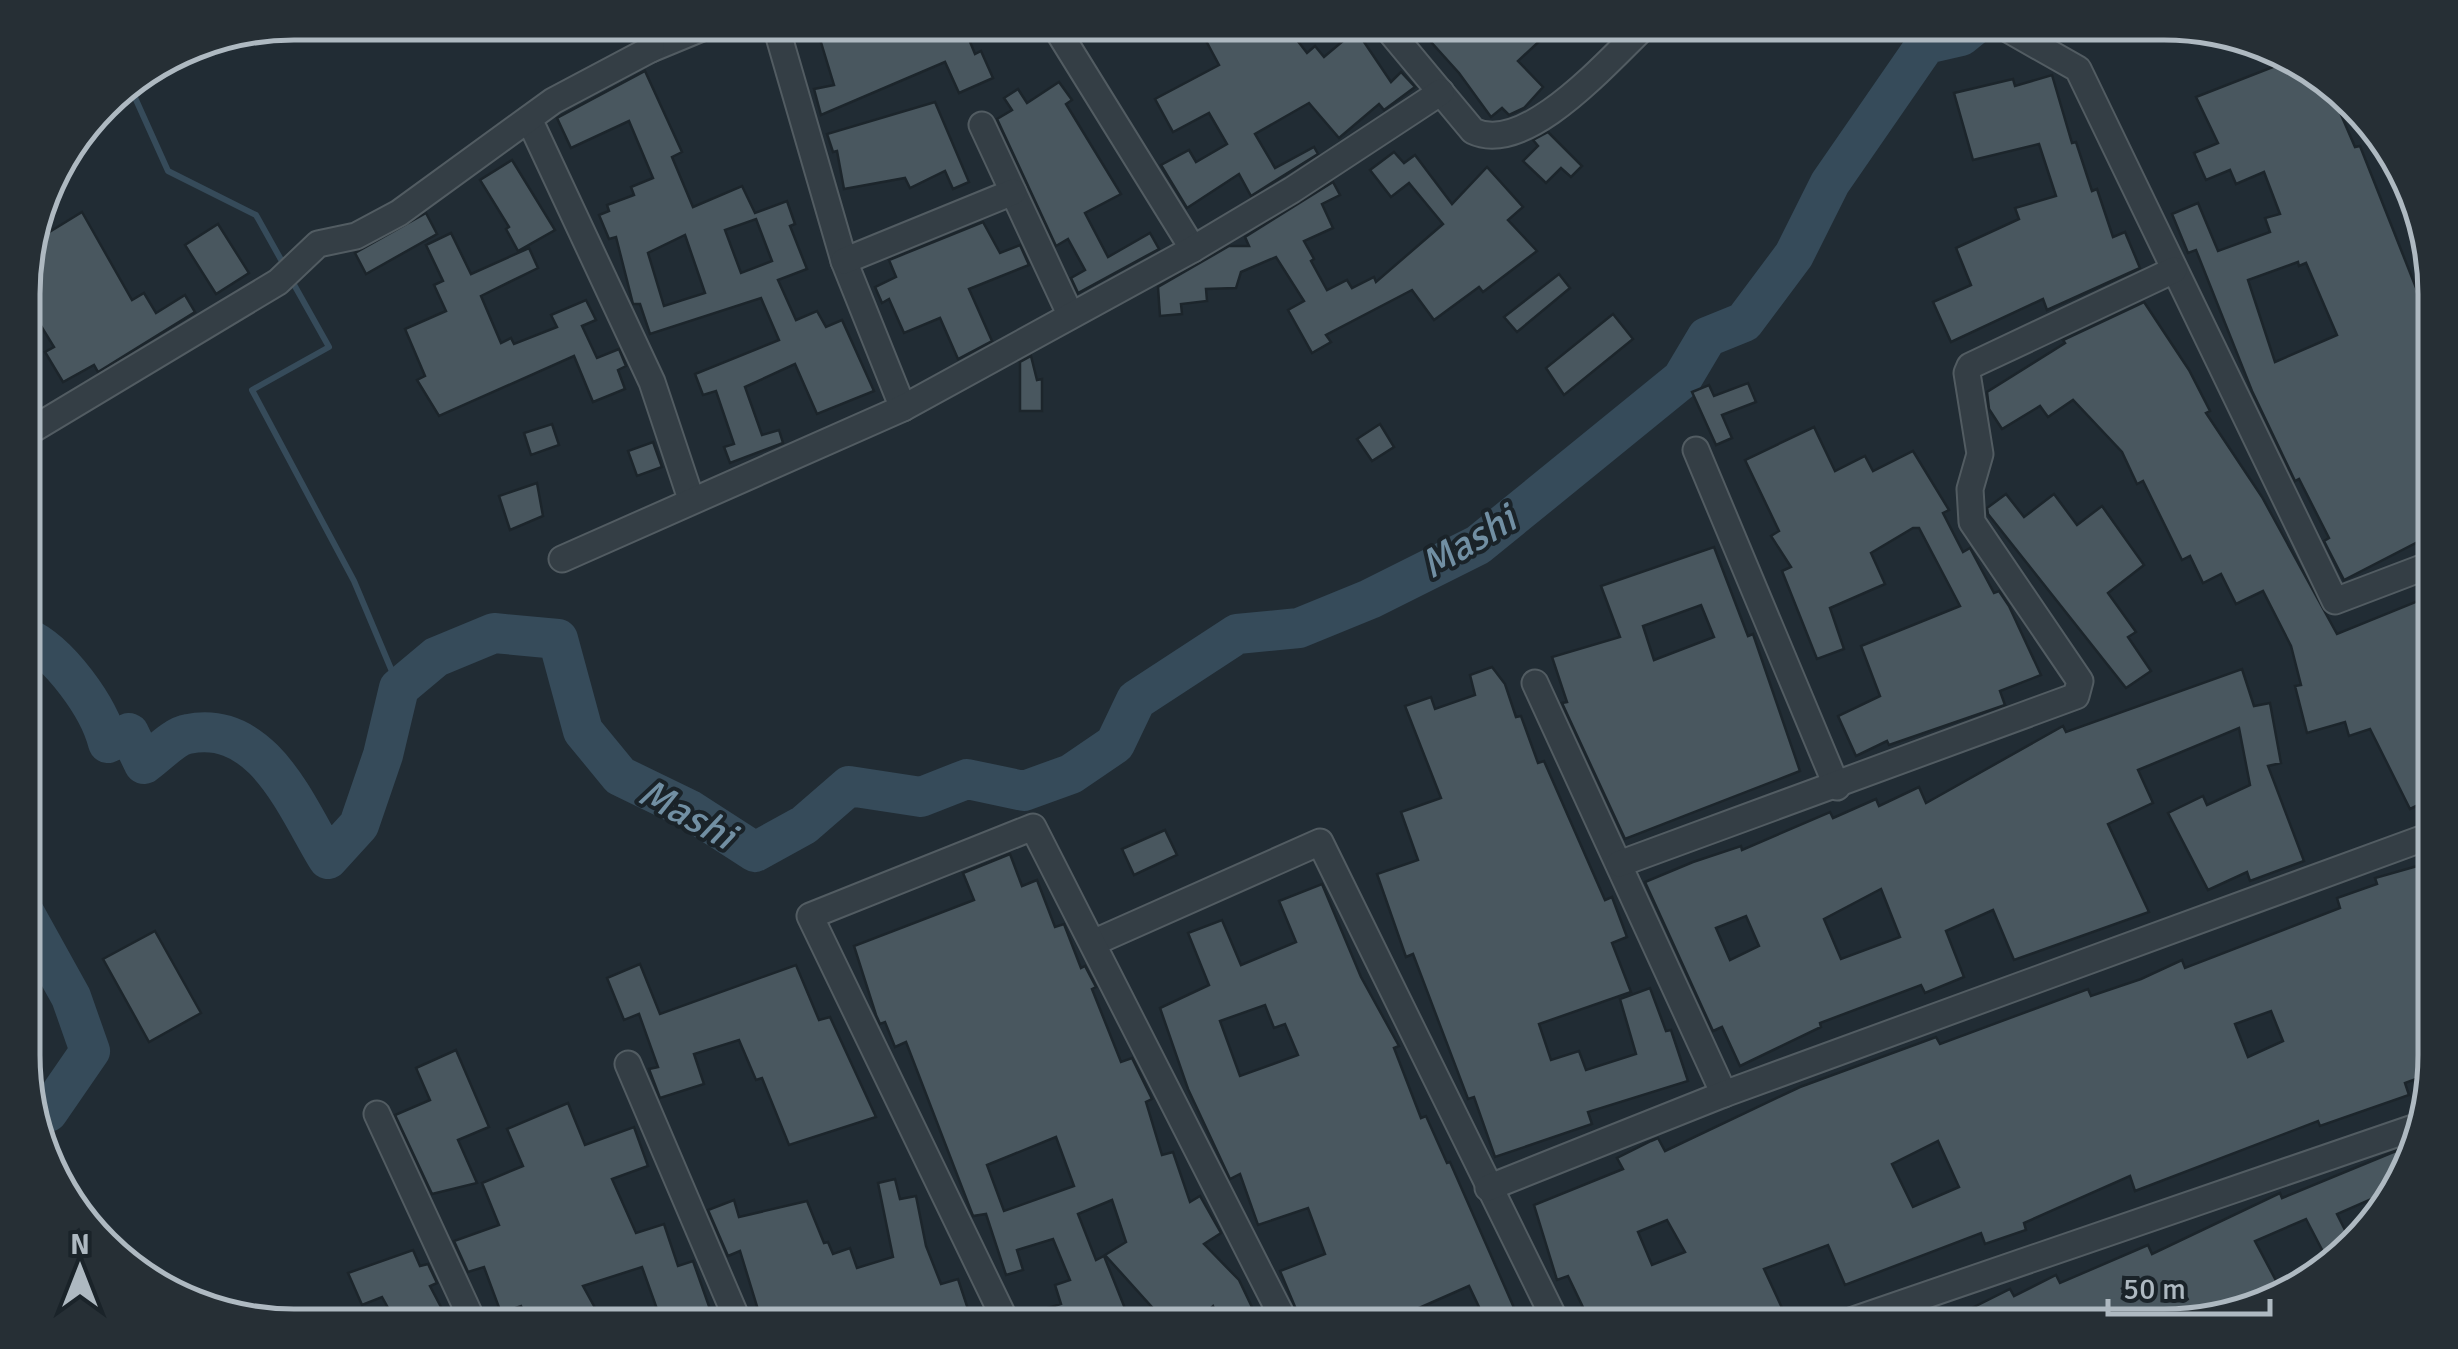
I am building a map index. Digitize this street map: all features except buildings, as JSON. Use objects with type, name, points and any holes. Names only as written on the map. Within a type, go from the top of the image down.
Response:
[{"type":"street","points":[[1398,40],[1473,131],[1486,137],[1503,136],[1551,113],[1629,40]]},
{"type":"street","points":[[2028,40],[2078,69],[2335,601],[2417,570]]},
{"type":"street","points":[[651,41],[651,49]]},
{"type":"street","points":[[40,425],[157,358],[288,273],[318,244],[356,236],[399,213],[552,102],[670,41]]},
{"type":"street","points":[[780,41],[844,260],[903,408]]},
{"type":"street","points":[[1064,41],[1194,248]]},
{"type":"street","points":[[562,559],[903,408],[1194,248],[1292,190],[1441,92]]},
{"type":"street","points":[[528,120],[652,382],[691,499]]},
{"type":"street","points":[[982,125],[1070,314]]},
{"type":"street","points":[[844,260],[1013,192]]},
{"type":"street","points":[[1618,864],[2076,696],[2080,682],[1972,522],[1970,489],[1980,454],[1967,373],[1970,366],[2174,270]]},
{"type":"street","points":[[1696,450],[1836,787]]},
{"type":"street","points":[[1534,683],[1724,1094]]},
{"type":"street","points":[[1000,1309],[810,916],[1033,828],[1095,942],[1279,1308]]},
{"type":"street","points":[[1488,1188],[1724,1094],[2417,841]]},
{"type":"street","points":[[1095,942],[1320,842],[1549,1308]]},
{"type":"street","points":[[628,1064],[733,1309]]},
{"type":"street","points":[[377,1114],[467,1309]]},
{"type":"street","points":[[1888,1308],[2407,1130]]},
{"type":"waterway","name":"Mashi","points":[[40,646],[76,682],[96,713],[108,743],[129,733],[144,764],[188,734],[215,733],[238,740],[258,754],[290,794],[328,859],[359,825],[383,755],[399,688],[436,657],[494,633],[558,639],[583,731],[620,776],[690,810],[755,852],[804,825],[849,786],[921,797],[967,779],[1024,791],[1071,774],[1115,744],[1136,700],[1237,634],[1299,628],[1370,599],[1478,545],[1682,379],[1707,337],[1744,322],[1794,255],[1830,183],[1926,44],[1943,40]]},
{"type":"waterway","points":[[134,96],[168,171],[256,215],[284,265]]},
{"type":"waterway","points":[[292,281],[329,347],[252,390],[354,581],[399,688]]},
{"type":"waterway","name":"Mashi","points":[[40,941],[71,997],[90,1051],[47,1112]]}]
